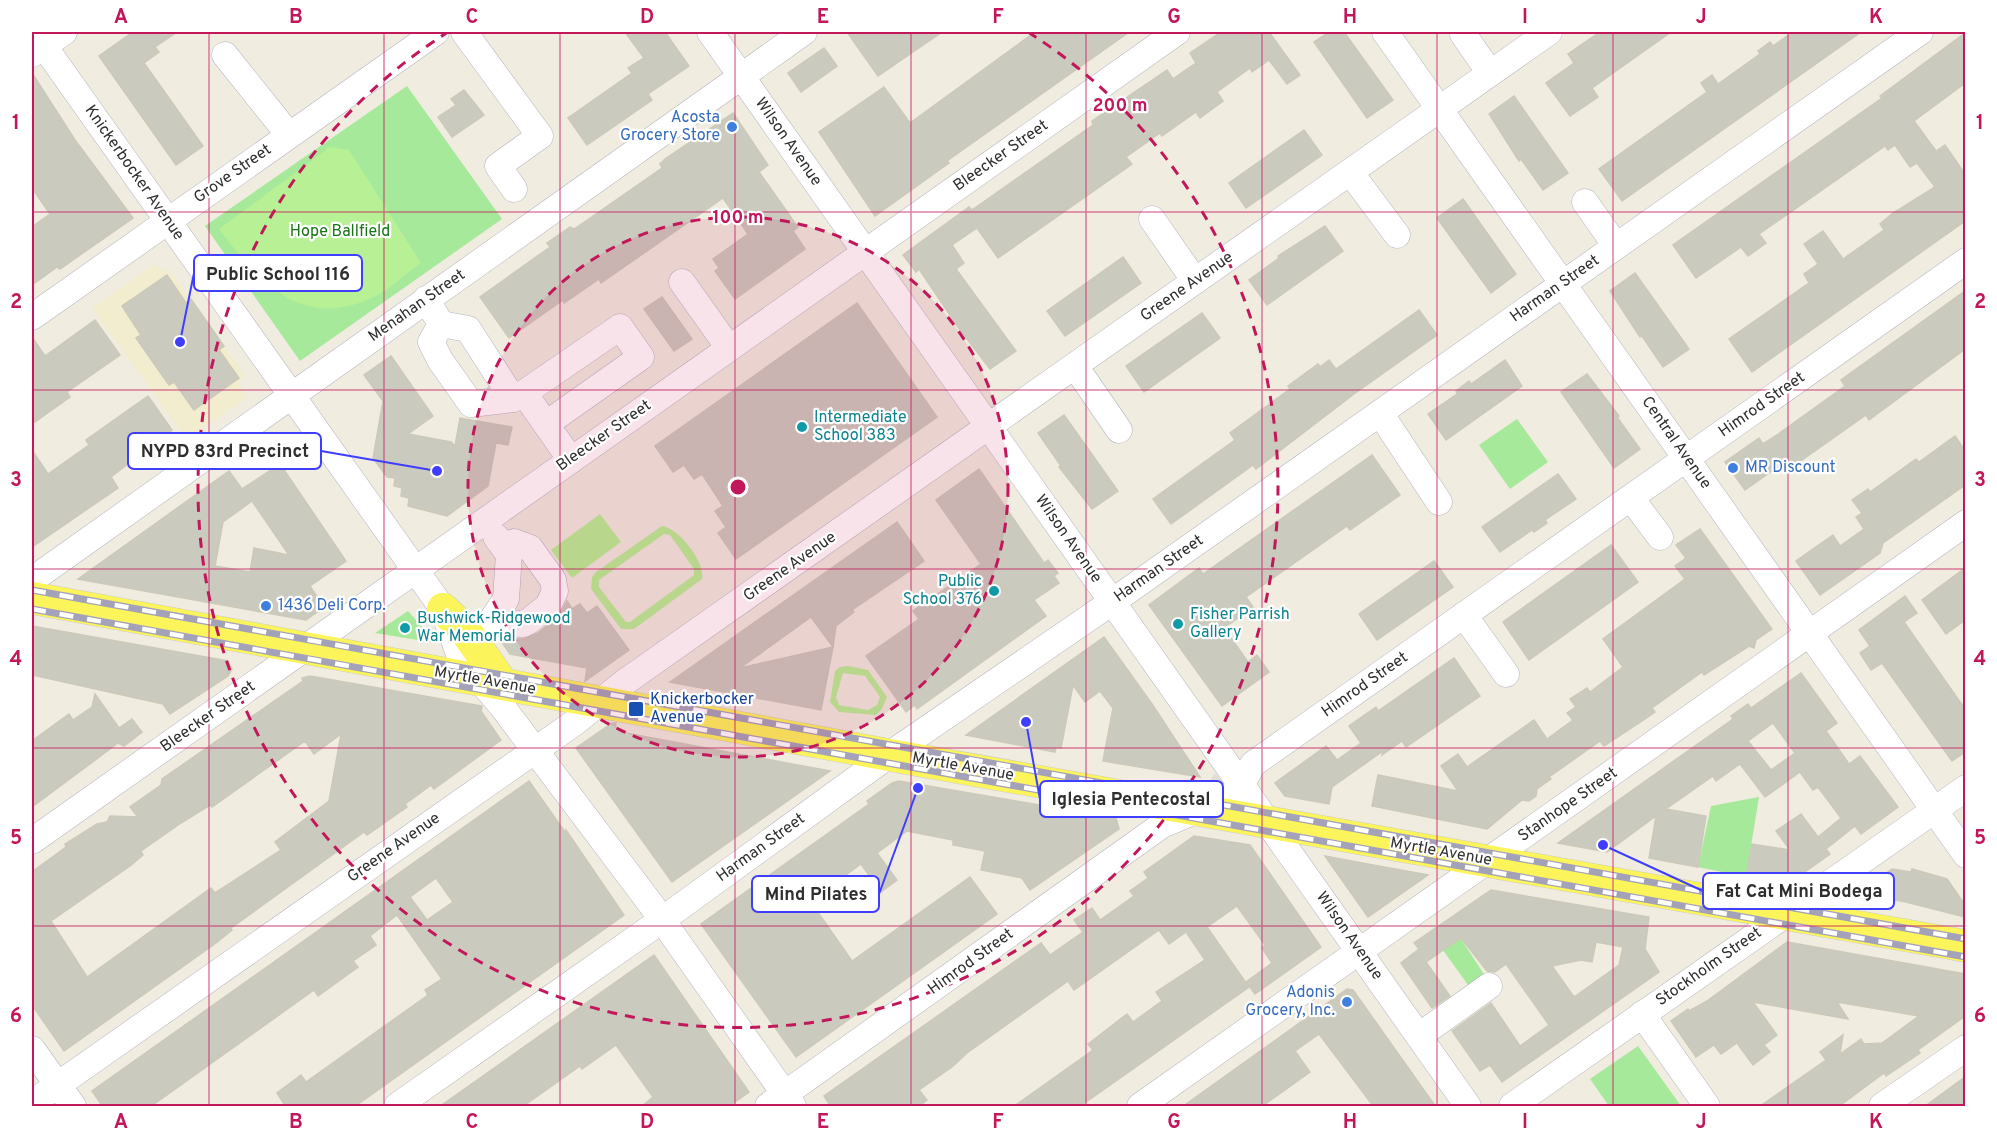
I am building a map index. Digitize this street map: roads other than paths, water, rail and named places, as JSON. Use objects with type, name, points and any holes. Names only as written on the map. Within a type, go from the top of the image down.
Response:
[{"type":"main road","name":"Myrtle Avenue","points":[[32,598],[889,755],[1200,808],[1965,946]]},
{"type":"main road","points":[[442,609],[480,630],[490,681]]},
{"type":"street","name":"Grove Street","points":[[32,317],[436,32]]},
{"type":"street","points":[[464,32],[540,136],[498,166],[514,189]]},
{"type":"street","name":"Wilson Avenue","points":[[710,32],[1242,784],[1467,1107]]},
{"type":"street","name":"Menahan Street","points":[[32,580],[804,32]]},
{"type":"street","name":"Bleecker Street","points":[[32,841],[1177,32]]},
{"type":"street","name":"Central Avenue","points":[[1385,32],[1965,855]]},
{"type":"street","name":"Greene Avenue","points":[[32,1103],[1549,32]]},
{"type":"street","name":"Harman Street","points":[[397,1107],[662,920],[889,755],[1112,602],[1920,32]]},
{"type":"street","points":[[1463,34],[1490,73]]},
{"type":"street","name":"Knickerbocker Avenue","points":[[44,41],[442,609],[460,657],[490,681],[533,750],[662,920],[782,1103]]},
{"type":"street","points":[[225,56],[289,135]]},
{"type":"street","points":[[1350,172],[1397,235]]},
{"type":"street","points":[[1585,202],[1616,246]]},
{"type":"street","points":[[1152,219],[1195,281]]},
{"type":"street","name":"Himrod Street","points":[[782,1103],[1162,825],[1200,808],[1223,803],[1242,784],[1253,764],[1965,261]]},
{"type":"street","points":[[682,282],[729,348]]},
{"type":"street","points":[[426,299],[441,324],[468,329],[518,396],[546,424],[571,460]]},
{"type":"street","points":[[441,324],[431,342],[440,360],[471,404],[518,396],[620,327],[641,357],[546,424]]},
{"type":"street","points":[[1075,366],[1119,430]]},
{"type":"street","points":[[1380,413],[1439,502]]},
{"type":"street","points":[[1631,498],[1660,537]]},
{"type":"street","points":[[480,630],[506,599],[509,554],[485,521]]},
{"type":"street","name":"Stanhope Street","points":[[1140,1107],[1965,523]]},
{"type":"street","points":[[480,630],[523,624],[529,621],[548,606],[555,591],[553,580],[530,548],[514,542],[504,548]]},
{"type":"street","points":[[1464,615],[1506,674]]},
{"type":"street","name":"Stockholm Street","points":[[1512,1107],[1965,788]]},
{"type":"street","points":[[1419,1036],[1490,986]]},
{"type":"street","points":[[1642,1014],[1707,1107]]},
{"type":"street","points":[[1882,1107],[1965,1048]]},
{"type":"street","points":[[32,1049],[73,1107]]},
{"type":"railway","points":[[32,590],[1966,939]]},
{"type":"railway","points":[[32,609],[1966,957]]},
{"type":"place","name":"Acosta Grocery Store","points":[[732,127]]},
{"type":"place","name":"Public School 116","points":[[180,342]]},
{"type":"place","name":"Intermediate School 383","points":[[802,427]]},
{"type":"place","name":"MR Discount","points":[[1733,468]]},
{"type":"place","name":"NYPD 83rd Precinct","points":[[437,471]]},
{"type":"place","name":"Public School 376","points":[[994,591]]},
{"type":"place","name":"1436 Deli Corp.","points":[[266,606]]},
{"type":"place","name":"Fisher Parrish Gallery","points":[[1178,624]]},
{"type":"place","name":"Bushwick-Ridgewood War Memorial","points":[[405,628]]},
{"type":"place","name":"Knickerbocker Avenue","points":[[636,709]]},
{"type":"place","name":"Iglesia Pentecostal","points":[[1026,722]]},
{"type":"place","name":"Mind Pilates","points":[[918,788]]},
{"type":"place","name":"Fat Cat Mini Bodega","points":[[1603,845]]},
{"type":"place","name":"Adonis Grocery, Inc.","points":[[1347,1002]]},
{"type":"park label","name":"Hope Ballfield","points":[[340,232]]}]
